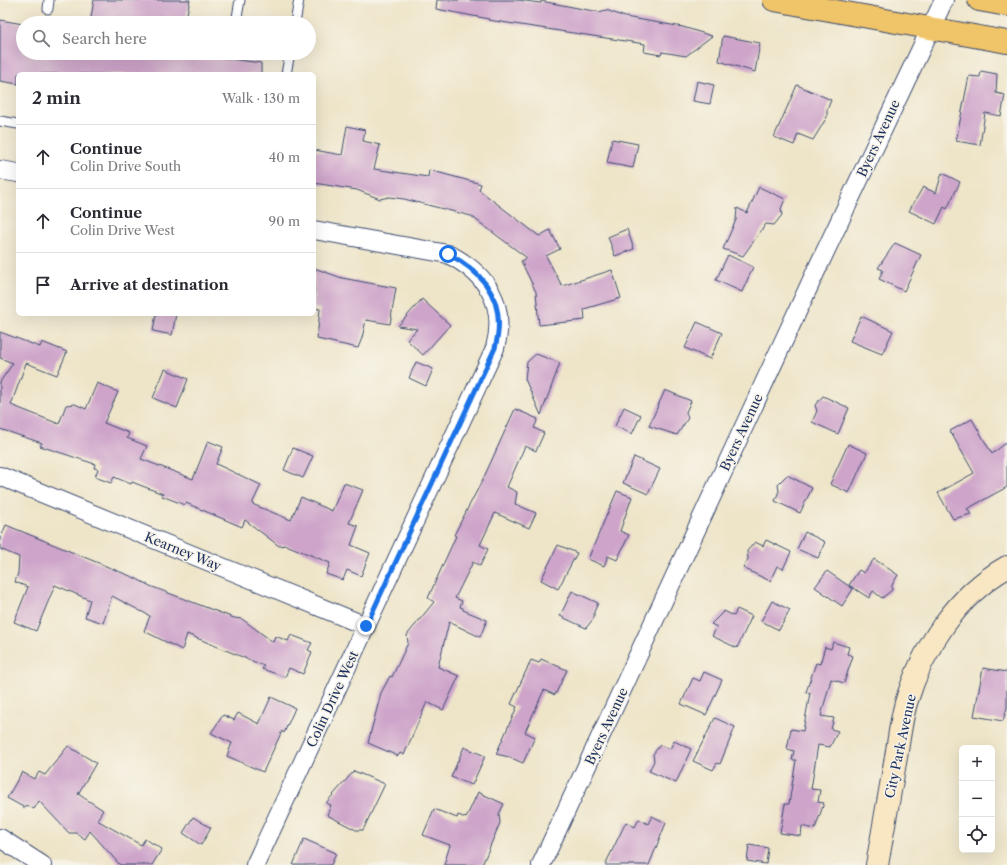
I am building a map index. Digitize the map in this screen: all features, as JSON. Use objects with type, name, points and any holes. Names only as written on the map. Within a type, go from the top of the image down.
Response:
[{"type":"main road","points":[[774,0],[1007,42]]},
{"type":"main road","points":[[979,0],[1007,5]]},
{"type":"street","name":"Byers Avenue","points":[[540,865],[816,270],[944,0]]},
{"type":"street","points":[[0,170],[16,173]]},
{"type":"street","name":"Colin Drive West","points":[[255,865],[490,359],[498,336],[498,317],[493,295],[480,275],[466,263],[448,254],[316,230]]},
{"type":"street","name":"Kearney Way","points":[[0,476],[366,626]]},
{"type":"street","name":"City Park Avenue","points":[[877,865],[906,704],[918,670],[935,639],[954,611],[978,587],[1007,567]]},
{"type":"street","points":[[0,838],[42,865]]},
{"type":"lane","points":[[237,16],[240,0]]},
{"type":"lane","points":[[296,16],[299,0]]},
{"type":"lane","points":[[286,72],[288,60]]},
{"type":"lane","points":[[0,121],[16,124]]},
{"type":"building","points":[[94,0],[190,0],[187,16],[91,16]]},
{"type":"building","points":[[437,0],[517,0],[541,3],[541,1],[599,12],[606,10],[625,17],[683,27],[712,36],[686,56],[662,52],[661,55],[644,52],[645,44],[488,20],[489,19],[436,9]]},
{"type":"building","points":[[0,20],[16,23],[16,60],[238,60],[261,63],[261,72],[16,72],[16,84],[0,81]]},
{"type":"building","points":[[723,36],[760,43],[755,72],[719,61]]},
{"type":"building","points":[[981,71],[997,74],[996,93],[1005,95],[1001,116],[985,113],[980,145],[956,141],[969,76],[980,77]]},
{"type":"building","points":[[697,81],[714,85],[710,104],[693,101]]},
{"type":"building","points":[[797,85],[831,100],[827,110],[827,117],[813,140],[798,134],[794,145],[774,137]]},
{"type":"building","points":[[347,126],[365,130],[363,141],[380,145],[374,169],[428,177],[429,170],[481,184],[479,190],[539,236],[550,230],[560,249],[546,256],[562,286],[612,270],[621,298],[584,309],[585,320],[539,325],[536,292],[521,261],[527,258],[471,216],[404,199],[389,197],[380,199],[357,190],[316,183],[316,150],[342,155]]},
{"type":"building","points":[[612,139],[638,144],[633,168],[607,163]]},
{"type":"building","points":[[942,173],[960,182],[947,209],[944,207],[936,224],[909,211],[923,187],[936,193]]},
{"type":"building","points":[[759,187],[785,199],[781,209],[782,215],[774,225],[766,224],[743,256],[723,249],[736,220],[737,208],[747,213]]},
{"type":"building","points":[[627,229],[634,249],[615,256],[608,237]]},
{"type":"building","points":[[895,243],[921,255],[904,291],[879,279],[883,270],[878,268]]},
{"type":"building","points":[[728,255],[753,267],[742,292],[716,280]]},
{"type":"building","points":[[316,269],[342,278],[396,288],[390,324],[366,320],[358,348],[317,339],[320,309],[316,308]]},
{"type":"building","points":[[422,299],[450,325],[423,355],[407,340],[417,329],[398,326]]},
{"type":"building","points":[[156,316],[176,316],[172,335],[153,331]]},
{"type":"building","points":[[861,316],[893,331],[882,354],[850,341]]},
{"type":"building","points":[[697,322],[722,333],[710,359],[685,348]]},
{"type":"building","points":[[0,332],[40,347],[42,342],[67,352],[57,375],[26,363],[11,405],[59,424],[66,405],[75,404],[86,409],[97,383],[118,392],[104,423],[129,433],[127,438],[147,446],[141,459],[193,479],[208,441],[223,447],[216,464],[261,485],[252,504],[291,520],[301,497],[332,511],[344,483],[363,490],[349,523],[358,526],[351,545],[370,553],[361,576],[347,570],[343,580],[326,574],[330,563],[286,545],[279,546],[245,520],[242,527],[186,503],[185,505],[162,496],[163,494],[132,482],[131,484],[114,477],[111,483],[95,477],[98,469],[94,468],[95,464],[40,446],[42,443],[0,429],[0,382],[13,363],[0,358]]},
{"type":"building","points":[[536,354],[560,363],[541,415],[525,379],[527,362]]},
{"type":"building","points":[[416,362],[433,369],[426,386],[409,378]]},
{"type":"building","points":[[165,369],[188,379],[177,408],[153,398]]},
{"type":"building","points":[[665,390],[691,401],[686,412],[688,418],[677,435],[649,426]]},
{"type":"building","points":[[823,396],[849,408],[838,434],[812,422],[817,411],[815,405]]},
{"type":"building","points":[[624,407],[641,415],[632,434],[615,426]]},
{"type":"building","points":[[515,409],[538,419],[534,428],[544,433],[536,451],[525,446],[507,487],[517,492],[515,504],[536,513],[529,528],[495,513],[480,545],[488,549],[480,566],[473,562],[455,598],[462,601],[460,607],[463,608],[463,610],[487,620],[480,637],[449,622],[438,667],[459,676],[443,710],[427,702],[404,755],[400,753],[398,756],[368,743],[381,693],[390,676],[392,677],[408,643],[407,635],[434,602],[428,598],[456,536],[454,535],[484,477]]},
{"type":"building","points":[[972,419],[992,454],[1007,442],[1007,487],[967,509],[971,514],[953,519],[938,493],[974,473],[950,431]]},
{"type":"building","points":[[848,444],[867,453],[849,493],[830,484]]},
{"type":"building","points":[[293,448],[313,456],[303,478],[284,470]]},
{"type":"building","points":[[634,457],[660,469],[648,494],[623,483]]},
{"type":"building","points":[[787,475],[812,488],[800,513],[775,501],[779,491],[778,484]]},
{"type":"building","points":[[617,491],[632,497],[620,531],[629,535],[617,560],[608,556],[604,566],[588,559]]},
{"type":"building","points":[[6,525],[135,578],[150,586],[234,618],[242,619],[273,642],[275,636],[288,641],[291,635],[312,643],[308,650],[312,652],[303,674],[289,668],[285,677],[262,669],[264,666],[187,634],[182,650],[144,631],[150,616],[112,596],[103,623],[85,617],[90,600],[55,585],[36,631],[14,622],[28,587],[15,582],[18,573],[19,557],[0,549],[0,539]]},
{"type":"building","points":[[805,532],[825,542],[818,558],[797,549]]},
{"type":"building","points":[[766,540],[791,552],[783,569],[777,566],[770,581],[743,568],[748,559],[747,551],[755,542],[763,546]]},
{"type":"building","points":[[558,545],[577,553],[558,589],[541,580]]},
{"type":"building","points":[[874,559],[898,575],[892,585],[892,590],[882,598],[873,591],[869,598],[849,585],[859,570],[864,573]]},
{"type":"building","points":[[827,571],[853,589],[842,606],[815,587]]},
{"type":"building","points":[[572,591],[598,603],[594,612],[594,618],[586,628],[560,616]]},
{"type":"building","points":[[772,601],[790,610],[779,630],[761,621]]},
{"type":"building","points":[[737,609],[752,616],[737,648],[712,636],[717,627],[711,624],[724,611],[734,616]]},
{"type":"building","points":[[833,642],[849,647],[847,654],[853,656],[844,683],[831,679],[821,716],[834,718],[831,729],[838,731],[830,747],[818,745],[811,789],[820,790],[818,802],[824,803],[815,829],[802,826],[801,836],[780,833],[785,804],[789,804],[796,760],[792,760],[794,751],[787,749],[791,729],[803,731],[810,693],[806,692],[816,663],[820,664],[825,647],[831,649]]},
{"type":"building","points":[[541,659],[567,670],[555,695],[544,690],[525,732],[535,737],[523,763],[509,757],[496,754],[517,707],[511,704],[531,660],[539,663]]},
{"type":"building","points":[[983,668],[1007,672],[1007,708],[1003,721],[974,716]]},
{"type":"building","points":[[704,672],[722,680],[706,715],[681,704],[693,678],[700,681]]},
{"type":"building","points":[[271,697],[295,708],[284,733],[282,731],[263,772],[227,756],[232,743],[211,733],[223,715],[234,720],[238,713],[259,724]]},
{"type":"building","points":[[715,718],[735,727],[720,764],[717,763],[713,770],[693,761]]},
{"type":"building","points":[[674,741],[691,749],[676,783],[649,771],[654,761],[653,754],[660,745],[670,749]]},
{"type":"building","points":[[68,746],[96,763],[78,794],[103,810],[97,820],[141,845],[145,839],[162,849],[152,865],[120,865],[90,831],[85,839],[76,833],[69,833],[39,801],[34,809],[27,805],[25,808],[7,798],[22,772],[34,779],[39,772],[45,775]]},
{"type":"building","points":[[464,747],[485,756],[472,785],[451,777]]},
{"type":"building","points":[[354,771],[385,784],[363,830],[356,830],[327,815],[331,805],[326,803]]},
{"type":"building","points":[[478,792],[504,804],[499,814],[500,823],[482,865],[444,865],[450,845],[423,835],[434,809],[457,818],[458,815],[466,818]]},
{"type":"building","points":[[652,816],[666,823],[649,865],[605,865],[626,822],[635,827],[639,819],[648,824]]},
{"type":"building","points":[[193,817],[211,828],[201,845],[183,833]]},
{"type":"building","points":[[304,839],[336,853],[331,865],[293,865]]},
{"type":"building","points":[[749,845],[768,848],[766,864],[747,861]]},
{"type":"route","points":[[366,626],[495,348],[498,336],[498,317],[493,295],[480,275],[466,263],[448,254]]}]
